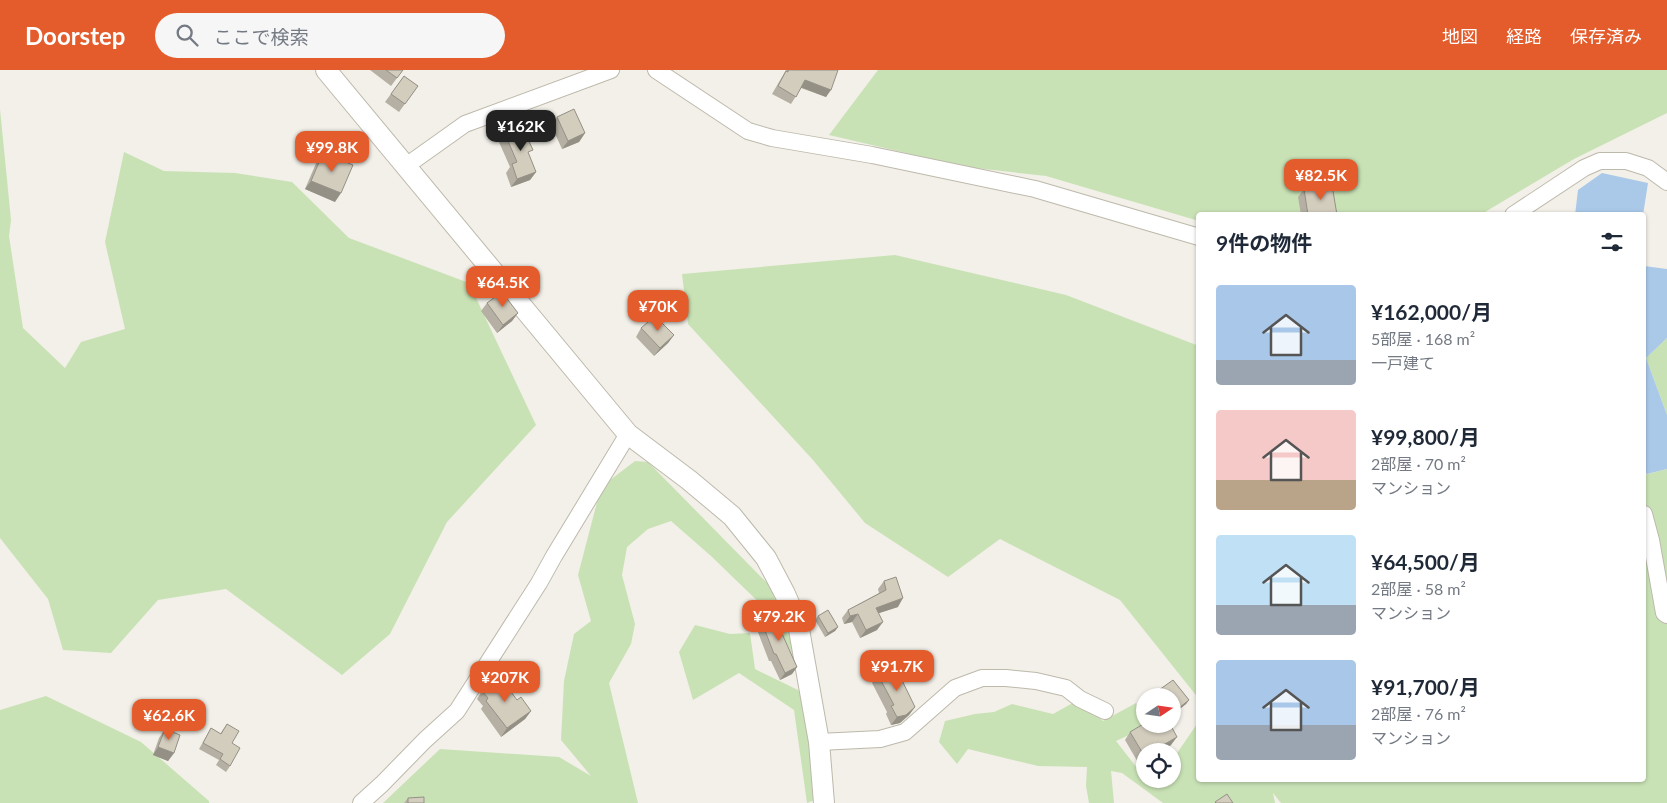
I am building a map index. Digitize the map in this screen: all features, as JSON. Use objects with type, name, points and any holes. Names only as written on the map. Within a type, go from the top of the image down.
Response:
[{"type":"street","points":[[326,70],[628,434],[689,480],[732,516],[766,558],[798,624],[819,742],[824,803]]},
{"type":"street","points":[[406,166],[465,124],[611,70]]},
{"type":"street","points":[[656,70],[748,131],[772,138],[1034,188],[1196,236]]},
{"type":"street","points":[[1518,212],[1584,168],[1600,161],[1626,161],[1648,168],[1667,182]]},
{"type":"street","points":[[361,803],[457,711],[539,583],[628,434]]},
{"type":"street","points":[[1646,521],[1664,613],[1667,615]]},
{"type":"street","points":[[819,742],[880,739],[905,732],[955,688],[982,678],[1036,681],[1066,688],[1080,699],[1105,711]]},
{"type":"green space","points":[[878,70],[1667,70],[1667,113],[1574,159],[1485,212],[1196,212],[1196,220],[1046,176],[966,167],[829,135]]},
{"type":"green space","points":[[0,109],[11,220],[9,236],[23,328],[65,368],[81,342],[125,329],[105,242],[124,152],[164,171],[235,173],[292,182],[349,238],[469,283],[536,425],[447,522],[390,634],[342,675],[226,589],[158,600],[111,653],[63,650],[48,599],[0,538]]},
{"type":"green space","points":[[895,255],[1066,295],[1196,345],[1196,695],[1120,600],[1000,539],[948,577],[865,523],[813,460],[688,324],[682,274]]},
{"type":"green space","points":[[1667,338],[1667,415],[1646,358]]},
{"type":"green space","points":[[635,461],[648,462],[770,586],[804,677],[772,615],[711,556],[671,521],[648,529],[627,547],[622,575],[635,624],[631,644],[609,683],[638,803],[383,803],[440,749],[559,757],[591,776],[561,740],[564,681],[574,634],[591,621],[578,575],[601,487]]},
{"type":"green space","points":[[1667,469],[1667,803],[1281,803],[1273,793],[1275,803],[1163,803],[1142,788],[1181,788],[1181,747],[1196,725],[1196,782],[1646,782],[1646,474]]},
{"type":"green space","points":[[695,625],[730,634],[750,633],[755,669],[800,691],[813,741],[817,799],[807,803],[794,710],[739,673],[693,700],[679,652]]},
{"type":"green space","points":[[46,696],[141,742],[209,803],[0,803],[0,710]]},
{"type":"green space","points":[[1080,699],[1103,721],[1136,703],[1136,732],[1116,741],[1136,767],[1136,783],[1122,773],[1111,771],[1114,803],[1089,803],[1086,786],[1087,767],[1038,766],[968,749],[957,764],[939,742],[945,721],[994,712],[1012,704],[1053,714]]},
{"type":"water","points":[[1602,173],[1648,183],[1643,212],[1575,212],[1578,190]]},
{"type":"water","points":[[1646,266],[1667,269],[1667,338],[1646,358]]},
{"type":"water","points":[[1646,358],[1667,415],[1667,469],[1647,474]]},
{"type":"building","points":[[386,70],[403,70],[397,78]]},
{"type":"building","points":[[788,70],[838,70],[831,90],[805,80],[796,97],[778,86]]},
{"type":"building","points":[[404,76],[418,86],[405,104],[391,94]]},
{"type":"building","points":[[574,109],[585,133],[568,141],[557,117]]},
{"type":"building","points":[[522,126],[533,150],[528,152],[536,172],[517,179],[512,164],[517,162],[505,134]]},
{"type":"building","points":[[323,153],[353,165],[341,193],[311,181]]},
{"type":"building","points":[[1332,185],[1336,212],[1308,212],[1304,189]]},
{"type":"building","points":[[502,292],[518,313],[503,325],[487,303]]},
{"type":"building","points":[[655,316],[674,335],[660,348],[641,328]]},
{"type":"building","points":[[896,577],[903,598],[876,608],[883,622],[866,630],[858,614],[850,616],[848,610],[886,590],[884,581]]},
{"type":"building","points":[[828,610],[838,627],[828,633],[818,616]]},
{"type":"building","points":[[778,613],[783,625],[779,627],[797,667],[785,673],[776,654],[774,654],[761,620]]},
{"type":"building","points":[[895,666],[915,707],[906,715],[897,717],[891,706],[894,705],[878,675]]},
{"type":"building","points":[[500,677],[517,700],[521,697],[531,711],[507,728],[486,701],[488,698],[482,691]]},
{"type":"building","points":[[1173,680],[1179,688],[1162,688]]},
{"type":"building","points":[[1181,690],[1189,700],[1181,706]]},
{"type":"building","points":[[227,724],[239,731],[232,743],[240,748],[230,766],[220,759],[223,754],[203,743],[211,728],[221,734]]},
{"type":"building","points":[[1136,728],[1136,733],[1175,733],[1177,737],[1167,743],[1137,743],[1130,732]]},
{"type":"building","points":[[165,729],[180,735],[174,753],[158,747]]},
{"type":"building","points":[[1227,794],[1233,803],[1215,802]]},
{"type":"building","points":[[424,797],[424,803],[408,803],[408,798]]}]
